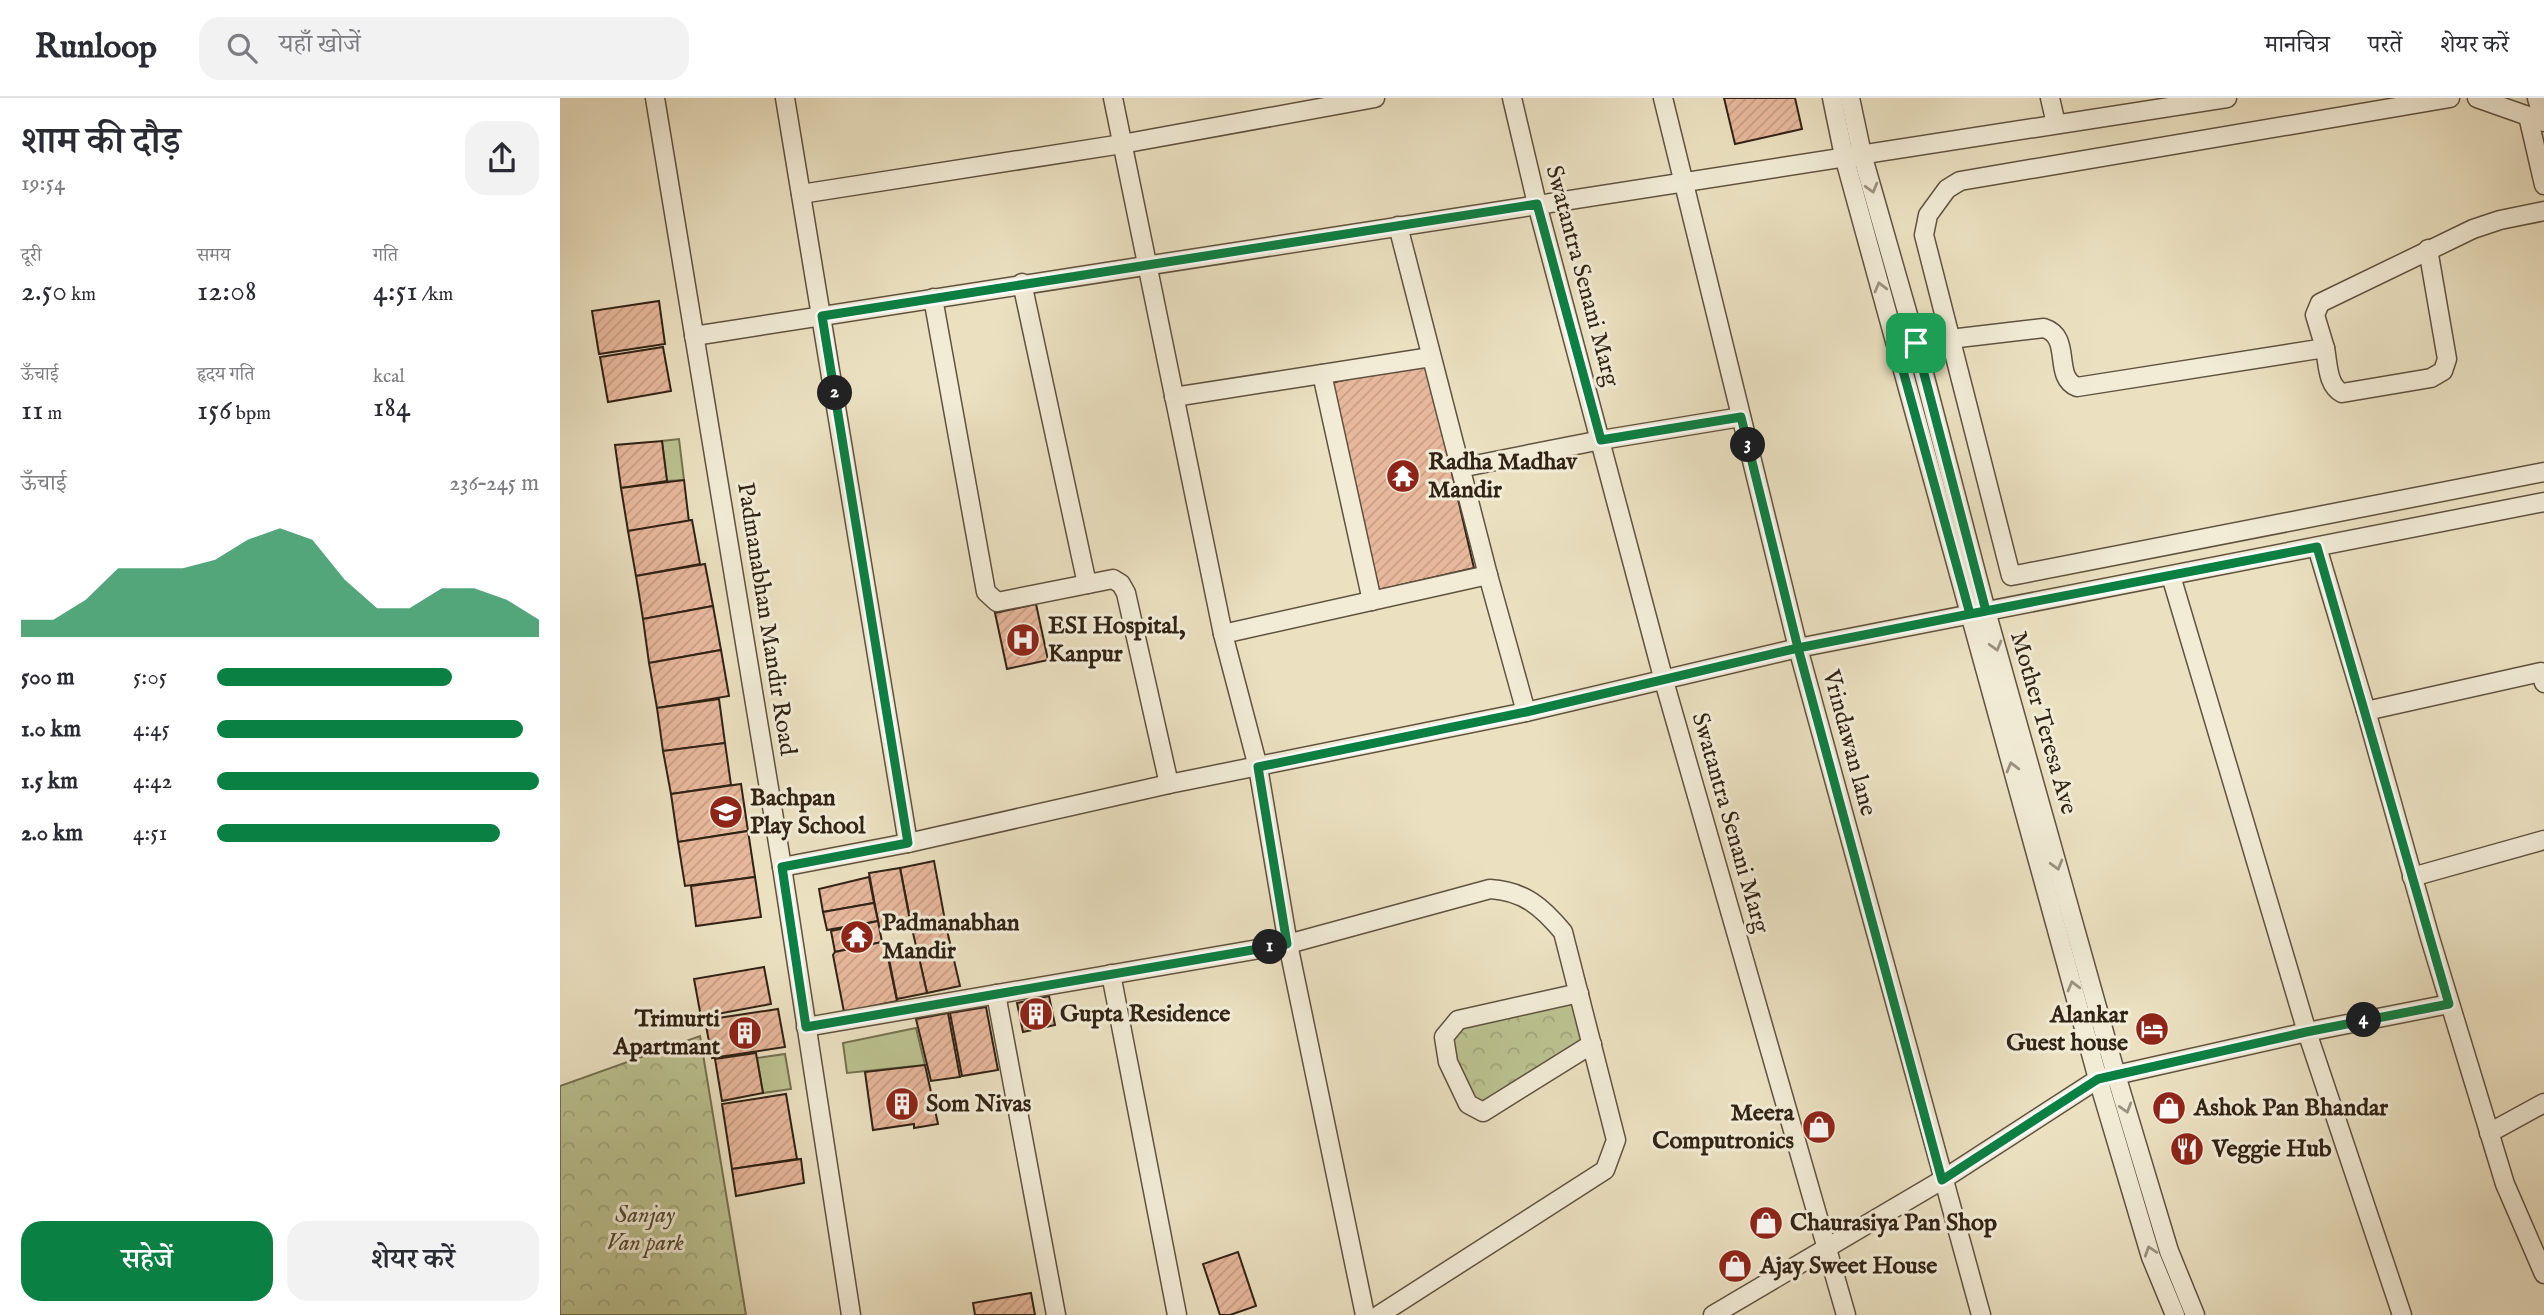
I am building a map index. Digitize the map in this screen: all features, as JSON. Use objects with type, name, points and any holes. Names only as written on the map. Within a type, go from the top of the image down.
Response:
[{"type":"street","name":"Padmanabhan Mandir Road","points":[[655,98],[782,867],[851,1315]]},
{"type":"street","points":[[785,98],[908,843]]},
{"type":"street","points":[[1113,98],[1223,634],[1258,767],[1287,944],[1366,1315]]},
{"type":"street","points":[[801,194],[1122,144],[1375,98]]},
{"type":"street","name":"Swatantra Senani Marg","points":[[1512,98],[1537,204],[1664,681],[1846,1315]]},
{"type":"street","name":"Vrindawan lane","points":[[1663,98],[1681,182],[1798,648],[1981,1315]]},
{"type":"street","points":[[1832,98],[1844,156],[1897,349],[1978,612],[2107,1077],[2151,1257],[2175,1315]]},
{"type":"street","name":"Mother Teresa Ave","points":[[1850,98],[1916,343],[1978,612]]},
{"type":"street","points":[[2050,98],[2056,124]]},
{"type":"street","points":[[694,336],[2193,101],[2227,98]]},
{"type":"street","points":[[2450,98],[1960,181],[1947,189],[1928,215],[1924,235],[2011,576],[2544,472]]},
{"type":"street","points":[[2477,98],[2528,116],[2544,185]]},
{"type":"street","points":[[2537,98],[2544,122]]},
{"type":"street","points":[[2428,249],[2447,359],[2443,371],[2431,378],[2342,393],[2333,387],[2315,315],[2320,303],[2428,249],[2491,223],[2544,211]]},
{"type":"street","points":[[1398,226],[1526,712]]},
{"type":"street","points":[[1022,283],[1087,584]]},
{"type":"street","points":[[933,298],[986,592],[997,602],[1113,579],[1121,584],[1126,593],[1169,784]]},
{"type":"street","points":[[1897,349],[1950,338],[2049,330],[2060,340],[2068,381],[2077,387],[2325,348]]},
{"type":"street","points":[[1174,397],[1432,356]]},
{"type":"street","points":[[1321,374],[1372,601]]},
{"type":"street","points":[[1460,468],[1601,440],[1741,417]]},
{"type":"street","points":[[782,867],[908,843],[1169,784],[1526,712],[1798,648],[2544,502]]},
{"type":"street","points":[[2317,547],[2489,1133],[2505,1184],[2544,1274]]},
{"type":"street","points":[[1223,634],[1488,575]]},
{"type":"street","points":[[2171,576],[2306,1032],[2402,1315]]},
{"type":"street","points":[[2367,711],[2543,675]]},
{"type":"street","points":[[2413,877],[2544,840]]},
{"type":"street","points":[[806,1027],[1287,944],[1490,889],[1506,890],[1527,898],[1544,910],[1563,932],[1616,1140],[1605,1170],[1378,1315]]},
{"type":"street","points":[[1111,974],[1177,1315]]},
{"type":"street","points":[[1578,993],[1458,1020],[1444,1037],[1448,1062],[1468,1104],[1483,1112],[1592,1044]]},
{"type":"street","points":[[996,994],[1056,1315]]},
{"type":"street","points":[[1713,1315],[1942,1180],[2107,1077],[2306,1032],[2449,1004]]},
{"type":"street","points":[[2107,1077],[2169,1251],[2195,1315]]},
{"type":"street","points":[[2489,1133],[2544,1103]]},
{"type":"green space","points":[[679,439],[684,480],[667,481],[662,441]]},
{"type":"green space","points":[[1577,996],[1589,1043],[1477,1108],[1448,1042],[1459,1022]]},
{"type":"green space","points":[[916,1028],[925,1065],[847,1073],[843,1043]]},
{"type":"green space","name":"Sanjay Van park","points":[[700,1036],[746,1315],[560,1315],[560,1086]]},
{"type":"green space","points":[[785,1054],[791,1089],[763,1093],[757,1058]]},
{"type":"building","points":[[1724,98],[1795,98],[1802,129],[1735,144]]},
{"type":"building","points":[[659,301],[665,344],[599,354],[592,311]]},
{"type":"building","points":[[663,347],[671,391],[608,402],[600,357]]},
{"type":"building","name":"Radha Madhav Mandir","points":[[1426,361],[1474,568],[1379,590],[1331,383]]},
{"type":"building","points":[[662,441],[667,481],[621,488],[615,445]]},
{"type":"building","points":[[684,480],[689,522],[628,531],[621,488]]},
{"type":"building","points":[[692,520],[700,564],[636,576],[628,531]]},
{"type":"building","points":[[705,564],[713,606],[643,619],[636,576]]},
{"type":"building","points":[[1036,604],[1048,660],[1007,669],[995,613]]},
{"type":"building","points":[[713,606],[721,650],[649,663],[643,619]]},
{"type":"building","points":[[721,650],[729,696],[657,708],[649,663]]},
{"type":"building","points":[[719,699],[725,743],[663,751],[657,708]]},
{"type":"building","points":[[725,743],[731,785],[671,794],[663,751]]},
{"type":"building","points":[[741,784],[748,831],[678,842],[671,794]]},
{"type":"building","points":[[748,831],[755,877],[685,886],[678,842]]},
{"type":"building","points":[[934,861],[946,926],[913,933],[900,868]]},
{"type":"building","points":[[900,868],[911,926],[880,932],[869,873]]},
{"type":"building","points":[[755,877],[761,917],[696,926],[691,886]]},
{"type":"building","points":[[869,877],[874,903],[823,912],[819,889]]},
{"type":"building","points":[[874,903],[878,921],[827,930],[823,912]]},
{"type":"building","name":"Padmanabhan Mandir","points":[[878,921],[882,942],[835,952],[831,931]]},
{"type":"building","points":[[946,926],[960,986],[927,993],[913,933]]},
{"type":"building","points":[[885,943],[897,1001],[844,1012],[833,955],[835,952]]},
{"type":"building","points":[[918,953],[927,993],[897,999],[889,959]]},
{"type":"building","points":[[764,967],[771,1004],[701,1017],[694,979]]},
{"type":"building","name":"Gupta Residence","points":[[1049,996],[1055,1025],[1023,1032],[1017,1003]]},
{"type":"building","points":[[986,1007],[998,1070],[962,1076],[950,1013]]},
{"type":"building","name":"Trimurti Apartmant","points":[[778,1009],[785,1047],[712,1058],[705,1020]]},
{"type":"building","points":[[948,1013],[960,1077],[931,1081],[916,1019]]},
{"type":"building","points":[[756,1053],[763,1093],[722,1101],[715,1059]]},
{"type":"building","name":"Som Nivas","points":[[925,1065],[938,1124],[914,1128],[914,1124],[873,1130],[865,1072]]},
{"type":"building","points":[[786,1094],[797,1159],[732,1169],[722,1104]]},
{"type":"building","points":[[801,1159],[804,1183],[736,1196],[732,1169]]},
{"type":"building","points":[[1238,1252],[1256,1306],[1230,1315],[1220,1315],[1203,1264]]},
{"type":"building","points":[[1031,1293],[1035,1315],[975,1315],[973,1303]]},
{"type":"place","name":"Radha Madhav Mandir","points":[[1403,476]]},
{"type":"place","name":"ESI Hospital, Kanpur","points":[[1023,640]]},
{"type":"place","name":"Bachpan Play School","points":[[726,812]]},
{"type":"place","name":"Padmanabhan Mandir","points":[[857,937]]},
{"type":"place","name":"Gupta Residence","points":[[1036,1014]]},
{"type":"place","name":"Alankar Guest house","points":[[2152,1029]]},
{"type":"place","name":"Trimurti Apartmant","points":[[745,1033]]},
{"type":"place","name":"Som Nivas","points":[[902,1104]]},
{"type":"place","name":"Ashok Pan Bhandar","points":[[2169,1108]]},
{"type":"place","name":"Meera Computronics","points":[[1819,1127]]},
{"type":"place","name":"Veggie Hub","points":[[2187,1149]]},
{"type":"place","name":"Chaurasiya Pan Shop","points":[[1766,1223]]},
{"type":"place","name":"Ajay Sweet House","points":[[1735,1266]]},
{"type":"route","points":[[1916,343],[1897,349],[1970,614],[2171,576],[2317,547],[2367,711],[2449,1004],[2306,1032],[2098,1079],[1942,1180],[1798,648],[1741,417],[1601,440],[1537,204],[822,316],[908,843],[782,867],[806,1027],[1287,944],[1258,767],[1526,712],[1798,648],[1986,611],[1916,343]]}]
